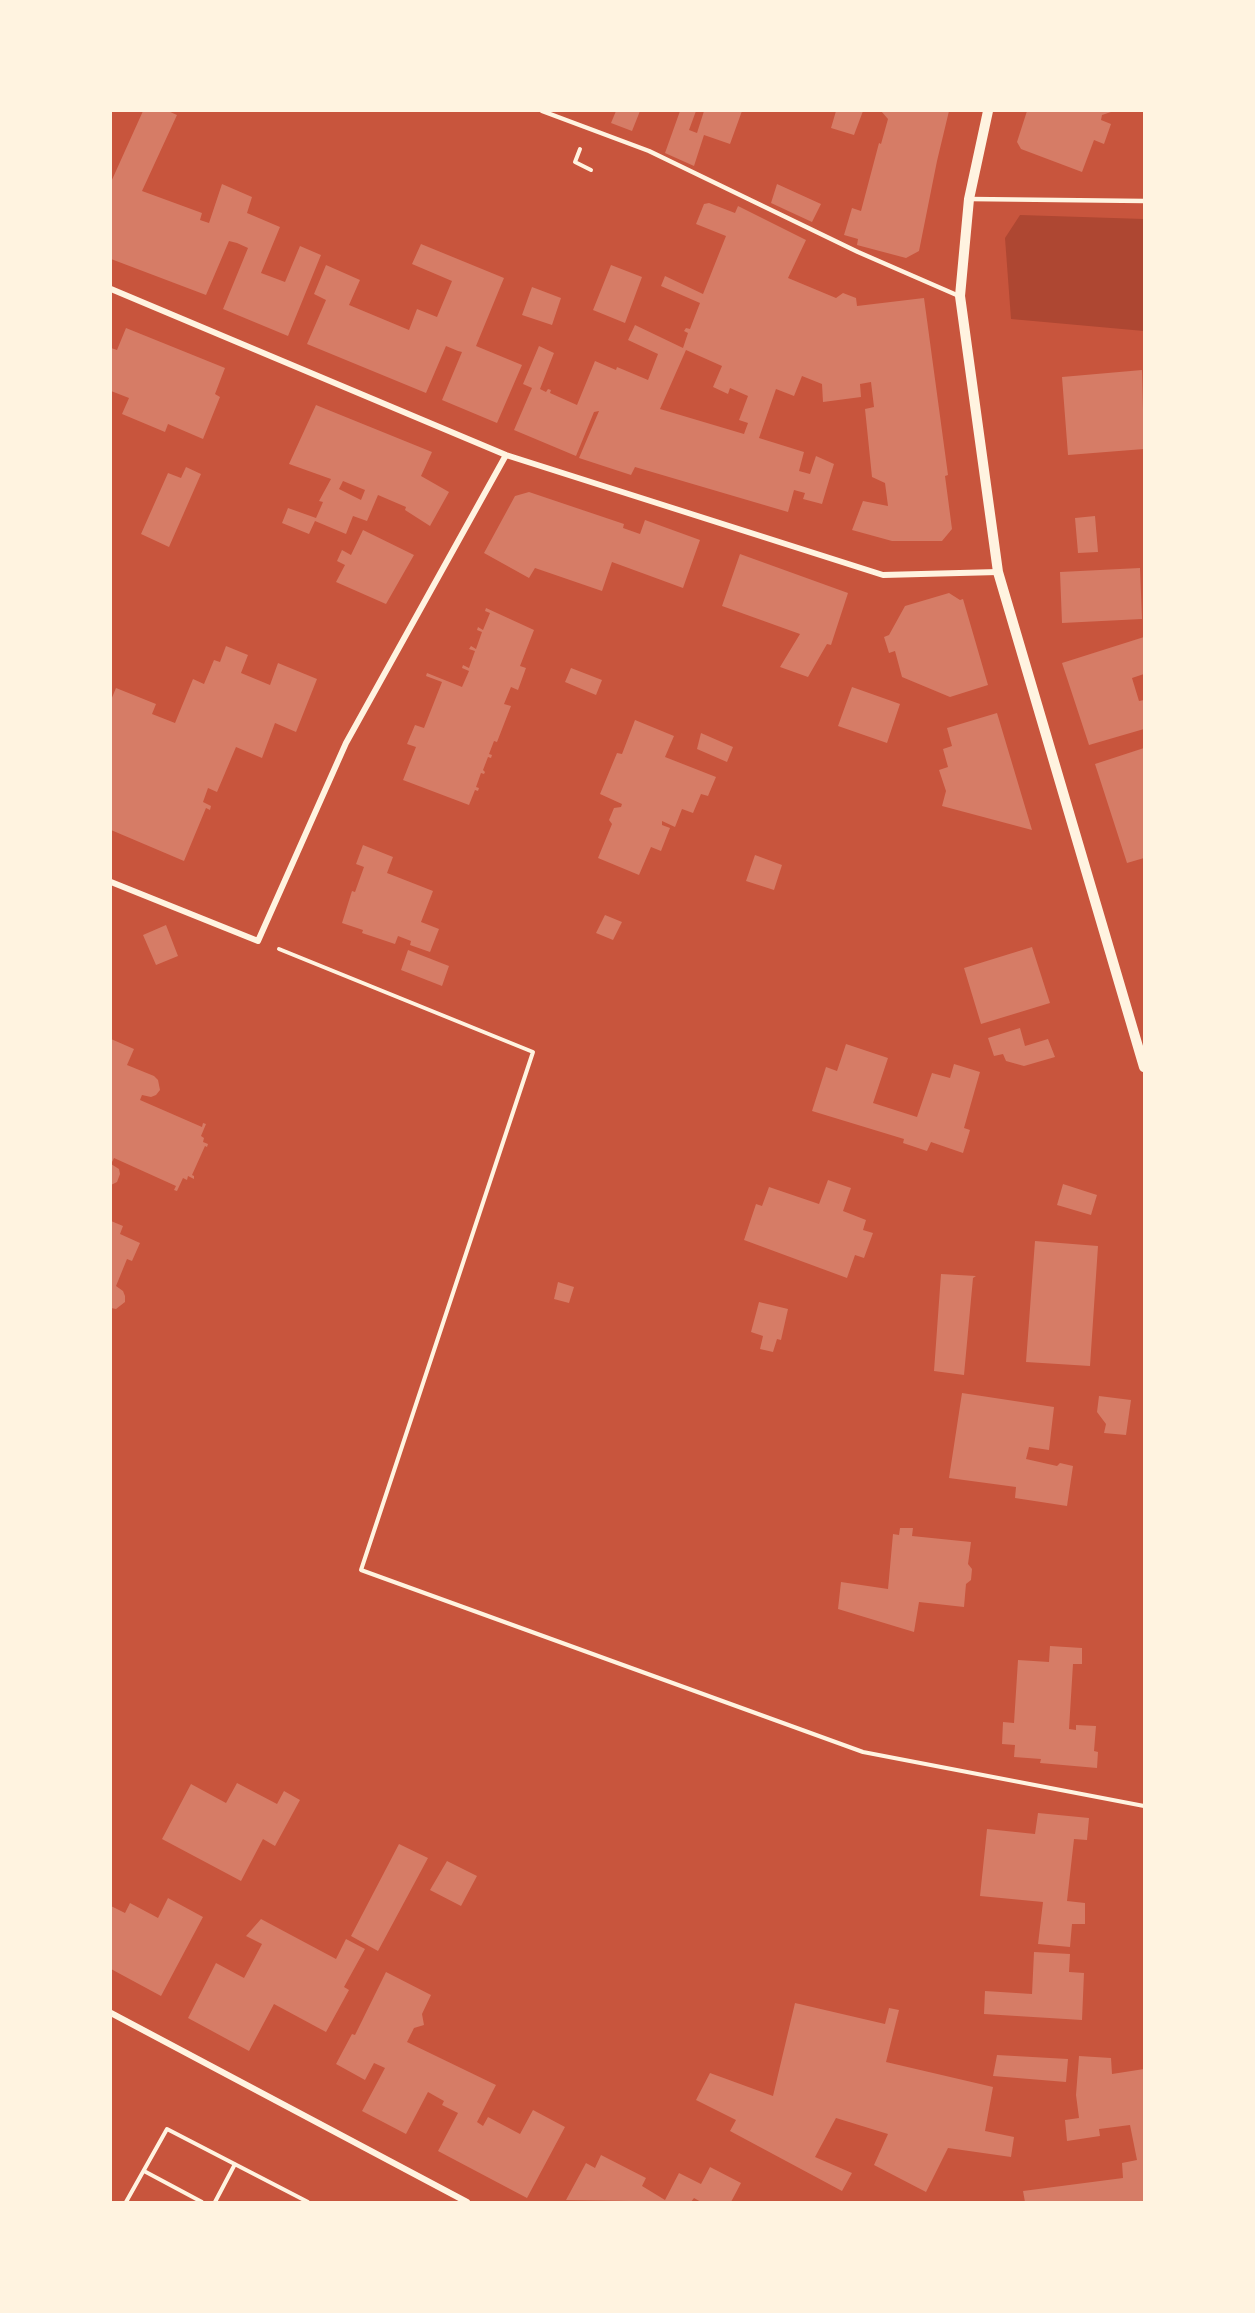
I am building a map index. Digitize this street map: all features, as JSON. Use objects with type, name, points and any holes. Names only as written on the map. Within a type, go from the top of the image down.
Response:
[{"type":"street","points":[[988,111],[969,199],[960,296],[998,572],[1144,1067]]},
{"type":"street","points":[[111,289],[506,455],[883,575],[998,572]]},
{"type":"street","points":[[111,882],[258,941],[346,743],[506,455]]},
{"type":"street","points":[[111,2013],[467,2202]]},
{"type":"lane","points":[[542,111],[649,151],[858,252],[960,296]]},
{"type":"lane","points":[[969,199],[1144,201]]},
{"type":"path","points":[[258,941],[533,1052],[361,1570],[863,1752],[1144,1806]]},
{"type":"path","points":[[126,2202],[167,2129],[308,2202]]},
{"type":"path","points":[[215,2202],[235,2164]]},
{"type":"path","points":[[144,2171],[202,2202]]},
{"type":"shaded area","points":[[1020,215],[1144,219],[1144,331],[1011,319],[1005,238]]},
{"type":"building","points":[[143,111],[168,111],[177,115],[142,191],[202,213],[200,220],[209,223],[222,184],[252,197],[247,213],[280,227],[261,273],[285,282],[300,246],[321,255],[288,336],[223,309],[248,248],[237,243],[229,241],[206,295],[111,259],[111,182]]},
{"type":"building","points":[[616,111],[640,111],[632,131],[611,123]]},
{"type":"building","points":[[680,111],[696,111],[689,130],[697,133],[704,111],[742,111],[730,144],[704,135],[694,166],[665,153]]},
{"type":"building","points":[[836,111],[863,111],[854,135],[831,128]]},
{"type":"building","points":[[881,111],[949,111],[919,251],[906,258],[857,245],[858,239],[844,235],[852,208],[861,211],[879,143],[881,144],[888,119]]},
{"type":"building","points":[[1027,111],[1114,111],[1102,115],[1101,120],[1111,124],[1104,144],[1094,140],[1082,172],[1021,149],[1017,142]]},
{"type":"building","points":[[777,184],[821,204],[812,222],[771,203]]},
{"type":"building","points":[[709,203],[735,213],[738,206],[806,240],[788,278],[836,298],[843,293],[856,298],[857,306],[924,298],[948,475],[945,476],[952,529],[942,541],[892,541],[852,530],[863,501],[888,506],[885,483],[872,477],[865,409],[874,407],[871,382],[860,384],[861,397],[823,402],[822,384],[802,376],[794,396],[776,389],[759,438],[804,452],[799,471],[810,474],[816,456],[834,464],[822,504],[803,499],[805,493],[794,490],[788,512],[635,467],[631,475],[579,458],[599,411],[594,412],[576,456],[514,430],[532,388],[523,384],[539,346],[554,353],[540,389],[546,392],[548,389],[551,390],[550,393],[577,405],[595,361],[648,380],[658,354],[628,340],[635,325],[683,348],[688,333],[684,331],[686,328],[690,329],[700,303],[661,286],[665,276],[703,294],[726,236],[696,224],[704,204]],"holes":[[[686,350],[722,366],[713,387],[728,394],[730,388],[748,396],[739,420],[748,423],[744,434],[660,409]]]},
{"type":"building","points":[[421,244],[504,278],[476,346],[522,365],[497,423],[442,400],[462,352],[446,346],[426,393],[307,344],[326,300],[314,294],[326,265],[360,280],[349,305],[409,330],[417,309],[437,317],[452,281],[412,264]]},
{"type":"building","points":[[611,265],[642,277],[625,323],[593,310]]},
{"type":"building","points":[[532,287],[561,298],[552,325],[522,315]]},
{"type":"building","points":[[126,328],[225,368],[215,394],[220,397],[203,439],[168,424],[165,432],[122,414],[129,398],[111,391],[111,348],[117,350]]},
{"type":"building","points":[[1142,370],[1144,449],[1068,455],[1062,377]]},
{"type":"building","points":[[316,405],[432,452],[421,476],[449,492],[430,526],[405,510],[406,507],[378,495],[367,521],[353,516],[346,534],[315,521],[309,534],[282,523],[288,508],[316,518],[323,502],[319,501],[331,479],[289,464]],"holes":[[[343,481],[365,490],[361,500],[339,489]]]},
{"type":"building","points":[[186,467],[201,474],[169,547],[141,534],[168,473],[181,478]]},
{"type":"building","points":[[529,492],[624,524],[623,528],[640,534],[645,520],[700,540],[683,588],[612,562],[602,591],[535,568],[529,578],[484,553],[515,496]]},
{"type":"building","points":[[1095,516],[1098,552],[1078,553],[1075,518]]},
{"type":"building","points":[[363,530],[414,555],[386,604],[336,582],[345,565],[337,561],[342,550],[351,555]]},
{"type":"building","points":[[740,554],[848,593],[831,645],[827,644],[808,677],[780,667],[800,634],[722,606]]},
{"type":"building","points":[[1140,568],[1142,619],[1062,623],[1060,572]]},
{"type":"building","points":[[949,593],[960,600],[963,599],[988,685],[950,697],[902,677],[895,651],[889,653],[884,637],[889,635],[905,606]]},
{"type":"building","points":[[486,608],[534,630],[520,666],[526,668],[518,690],[511,687],[504,704],[511,706],[497,742],[494,741],[489,754],[492,755],[491,758],[488,757],[483,770],[485,772],[481,773],[476,787],[479,788],[478,791],[475,790],[469,805],[403,780],[416,747],[407,744],[415,725],[424,728],[442,682],[426,676],[427,673],[462,687],[469,671],[462,668],[463,665],[469,668],[475,651],[469,649],[471,646],[476,649],[482,632],[477,630],[478,627],[483,630],[490,613],[485,611]]},
{"type":"building","points":[[1144,637],[1144,674],[1132,678],[1139,701],[1144,700],[1144,729],[1089,745],[1062,663]]},
{"type":"building","points":[[226,646],[248,655],[241,673],[270,685],[278,663],[317,679],[296,732],[275,723],[262,758],[236,747],[217,792],[208,788],[203,802],[211,806],[210,810],[206,808],[184,861],[111,830],[111,700],[116,688],[156,704],[152,714],[175,723],[193,679],[204,684],[214,660],[220,662]]},
{"type":"building","points":[[571,668],[602,680],[596,695],[565,682]]},
{"type":"building","points":[[852,687],[900,704],[887,743],[838,726]]},
{"type":"building","points":[[997,713],[1032,830],[942,806],[946,791],[939,770],[948,767],[943,749],[952,746],[947,728]]},
{"type":"building","points":[[635,720],[674,736],[665,757],[716,777],[708,796],[701,794],[693,813],[682,809],[675,827],[662,821],[662,825],[670,828],[661,851],[651,847],[639,875],[598,858],[612,824],[609,820],[614,808],[621,807],[622,804],[600,794],[617,753],[622,754]]},
{"type":"building","points":[[701,733],[733,747],[727,762],[697,749]]},
{"type":"building","points":[[1144,748],[1144,858],[1127,863],[1095,764]]},
{"type":"building","points":[[363,845],[393,857],[387,873],[433,891],[421,922],[439,929],[430,952],[410,945],[411,941],[398,936],[395,944],[362,933],[363,930],[342,923],[352,891],[355,892],[364,867],[356,864]]},
{"type":"building","points":[[755,855],[782,865],[774,890],[746,881]]},
{"type":"building","points":[[605,915],[622,922],[613,940],[596,933]]},
{"type":"building","points":[[166,925],[178,956],[156,965],[143,935]]},
{"type":"building","points":[[1032,947],[1050,1003],[981,1024],[964,968]]},
{"type":"building","points":[[408,950],[449,966],[442,986],[401,970]]},
{"type":"building","points":[[1020,1028],[1025,1046],[1048,1039],[1055,1057],[1024,1066],[1006,1061],[1003,1054],[994,1056],[988,1038]]},
{"type":"building","points":[[111,1039],[134,1049],[127,1065],[154,1076],[158,1080],[160,1090],[156,1095],[151,1097],[142,1095],[140,1100],[202,1127],[203,1123],[206,1124],[201,1136],[204,1138],[203,1142],[208,1144],[192,1175],[194,1179],[188,1176],[187,1180],[183,1178],[177,1191],[174,1190],[176,1186],[114,1158],[111,1164]]},
{"type":"building","points":[[846,1044],[888,1058],[873,1103],[917,1117],[932,1073],[950,1078],[954,1064],[980,1072],[964,1128],[970,1130],[963,1153],[931,1142],[927,1151],[903,1143],[904,1139],[812,1111],[826,1067],[837,1071]]},
{"type":"building","points":[[111,1164],[119,1169],[120,1174],[117,1182],[111,1185]]},
{"type":"building","points":[[828,1180],[851,1188],[843,1211],[866,1220],[863,1230],[873,1233],[864,1258],[855,1255],[847,1278],[744,1240],[756,1204],[762,1206],[769,1187],[819,1204]]},
{"type":"building","points":[[1063,1184],[1097,1195],[1091,1215],[1057,1205]]},
{"type":"building","points":[[111,1221],[123,1226],[120,1234],[140,1243],[132,1261],[127,1259],[116,1286],[123,1291],[125,1302],[116,1309],[111,1308]]},
{"type":"building","points":[[1035,1241],[1098,1246],[1090,1366],[1026,1362]]},
{"type":"building","points":[[941,1274],[976,1276],[973,1278],[964,1375],[934,1371]]},
{"type":"building","points":[[558,1282],[574,1287],[569,1303],[554,1299]]},
{"type":"building","points":[[759,1302],[788,1309],[781,1340],[777,1339],[773,1352],[760,1349],[763,1336],[751,1332]]},
{"type":"building","points":[[962,1393],[1054,1407],[1049,1450],[1029,1447],[1026,1459],[1057,1466],[1060,1463],[1073,1466],[1067,1506],[1015,1498],[1016,1487],[949,1478]]},
{"type":"building","points":[[1099,1396],[1131,1400],[1126,1435],[1104,1433],[1106,1424],[1097,1412]]},
{"type":"building","points":[[900,1528],[913,1528],[912,1536],[971,1542],[968,1564],[972,1569],[971,1580],[966,1584],[964,1607],[919,1602],[914,1632],[838,1609],[841,1582],[888,1589],[893,1534],[899,1535]]},
{"type":"building","points":[[1050,1646],[1082,1648],[1082,1664],[1073,1664],[1069,1729],[1076,1730],[1076,1725],[1096,1726],[1094,1751],[1098,1752],[1097,1768],[1040,1763],[1041,1759],[1014,1757],[1015,1745],[1002,1744],[1003,1722],[1014,1723],[1018,1660],[1049,1662]]},
{"type":"building","points":[[237,1783],[277,1804],[284,1791],[300,1800],[275,1846],[263,1839],[241,1881],[162,1839],[191,1784],[226,1803]]},
{"type":"building","points":[[1038,1813],[1089,1818],[1087,1840],[1074,1839],[1067,1901],[1085,1903],[1085,1924],[1072,1924],[1070,1947],[1038,1944],[1043,1902],[980,1896],[987,1829],[1035,1834]]},
{"type":"building","points":[[399,1844],[428,1858],[378,1951],[351,1936]]},
{"type":"building","points":[[447,1861],[477,1876],[461,1906],[430,1890]]},
{"type":"building","points":[[168,1898],[203,1917],[161,1996],[111,1969],[111,1906],[125,1913],[130,1903],[158,1918]]},
{"type":"building","points":[[261,1919],[336,1959],[346,1939],[365,1949],[344,1987],[349,1990],[326,2032],[274,2004],[249,2051],[188,2018],[216,1963],[244,1978],[262,1944],[246,1936]]},
{"type":"building","points":[[1034,1952],[1070,1954],[1069,1972],[1084,1973],[1082,2020],[984,2014],[985,1991],[1032,1994]]},
{"type":"building","points":[[386,1972],[431,1995],[422,2014],[424,2025],[414,2028],[407,2042],[496,2085],[477,2122],[483,2126],[488,2117],[520,2134],[533,2110],[565,2127],[527,2198],[438,2151],[458,2113],[442,2105],[444,2101],[428,2092],[406,2134],[362,2111],[385,2068],[374,2063],[365,2080],[336,2064],[352,2034],[355,2035]]},
{"type":"building","points":[[795,2003],[885,2024],[889,2008],[899,2010],[886,2062],[993,2087],[985,2131],[1014,2137],[1011,2157],[948,2148],[926,2192],[874,2165],[888,2134],[836,2118],[815,2157],[852,2173],[842,2191],[730,2131],[736,2120],[696,2100],[710,2073],[773,2096]]},
{"type":"building","points":[[997,2055],[1068,2059],[1066,2082],[993,2076]]},
{"type":"building","points":[[1079,2056],[1111,2058],[1112,2074],[1144,2069],[1144,2202],[1025,2202],[1023,2191],[1123,2178],[1122,2163],[1137,2160],[1130,2125],[1099,2129],[1100,2136],[1067,2141],[1065,2120],[1079,2118],[1076,2095]]},
{"type":"building","points":[[601,2155],[646,2178],[642,2186],[665,2200],[679,2173],[701,2184],[710,2167],[741,2183],[731,2202],[701,2202],[694,2198],[691,2202],[566,2200],[586,2163],[595,2168]]}]
